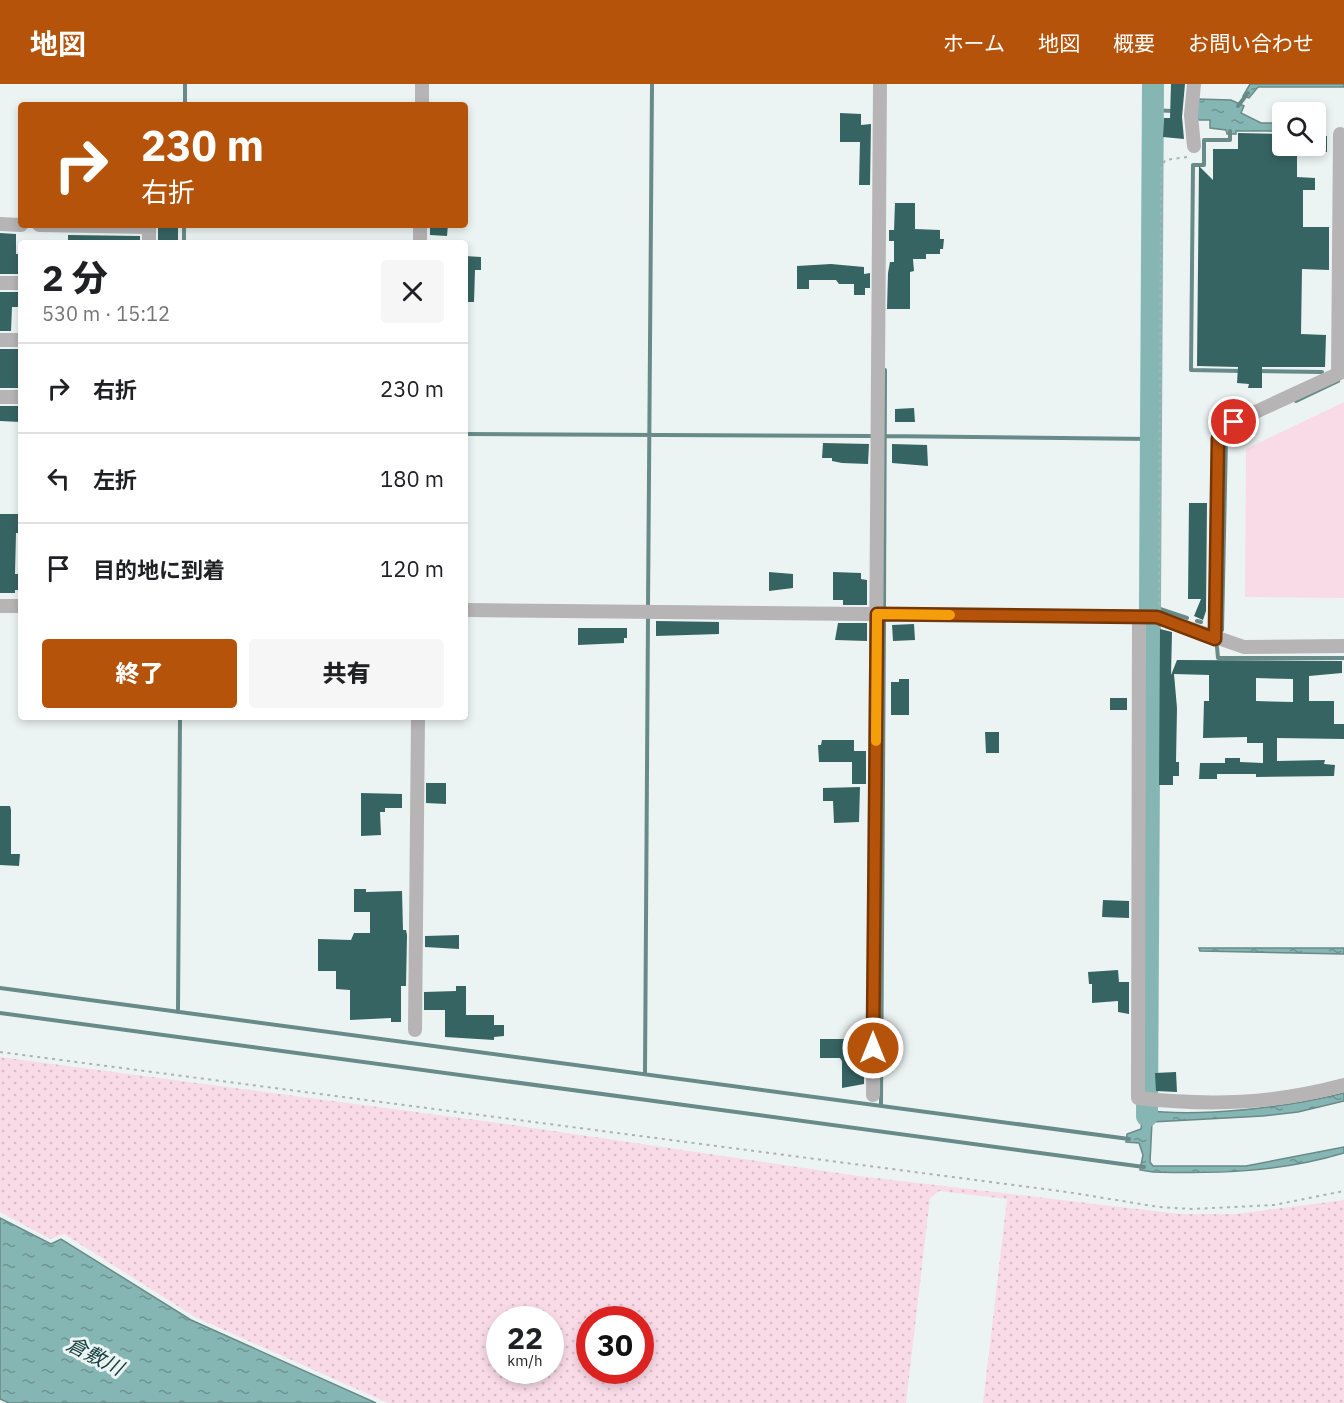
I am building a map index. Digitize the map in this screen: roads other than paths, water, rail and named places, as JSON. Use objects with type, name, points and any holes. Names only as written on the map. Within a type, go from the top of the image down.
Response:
[{"type":"street","points":[[422,84],[422,102]]},
{"type":"street","points":[[873,1095],[882,614],[880,84]]},
{"type":"street","points":[[1194,84],[1192,111],[1194,146]]},
{"type":"street","points":[[1215,639],[1218,439],[1221,432],[1227,425],[1341,372],[1340,134]]},
{"type":"street","points":[[0,224],[18,225]]},
{"type":"street","points":[[0,283],[18,283]]},
{"type":"street","points":[[0,340],[18,340]]},
{"type":"street","points":[[0,397],[18,397]]},
{"type":"street","points":[[0,606],[18,606]]},
{"type":"street","points":[[468,610],[1150,614],[1215,639],[1244,647],[1344,646]]},
{"type":"street","points":[[1150,614],[1138,1098],[1221,1103],[1293,1096],[1344,1085]]},
{"type":"street","points":[[415,1030],[418,720]]},
{"type":"water","points":[[1250,84],[1344,84],[1344,87],[1258,87],[1249,98],[1243,96]]},
{"type":"water","points":[[1197,99],[1231,100],[1244,106],[1241,113],[1261,123],[1272,123],[1272,131],[1236,131],[1236,134],[1227,134],[1226,130],[1210,128],[1210,120],[1199,120],[1195,114]]},
{"type":"water","points":[[1199,948],[1344,948],[1344,954],[1200,951]]},
{"type":"water","points":[[1344,1093],[1344,1101],[1298,1112],[1152,1122],[1150,1162],[1153,1166],[1246,1166],[1344,1147],[1344,1153],[1320,1159],[1249,1170],[1201,1173],[1153,1172],[1140,1170],[1143,1155],[1139,1143],[1126,1142],[1127,1134],[1141,1129],[1143,1110],[1190,1113],[1244,1110],[1298,1103]]},
{"type":"water","name":"倉敷川","points":[[0,1218],[51,1244],[61,1239],[191,1320],[376,1403],[9,1403],[0,1399]]},
{"type":"waterway","points":[[185,84],[185,102]]},
{"type":"waterway","points":[[648,607],[652,84]]},
{"type":"waterway","points":[[1147,1116],[1153,84]]},
{"type":"waterway","points":[[1238,106],[1248,93]]},
{"type":"waterway","points":[[1153,110],[1172,111]]},
{"type":"waterway","points":[[1230,131],[1230,140],[1204,140],[1204,165],[1193,165],[1191,370],[1241,371]]},
{"type":"waterway","points":[[184,228],[184,240]]},
{"type":"waterway","points":[[884,611],[885,370]]},
{"type":"waterway","points":[[1257,371],[1322,372]]},
{"type":"waterway","points":[[1296,401],[1338,381]]},
{"type":"waterway","points":[[1222,630],[1226,438],[1240,426]]},
{"type":"waterway","points":[[468,434],[872,436]]},
{"type":"waterway","points":[[884,436],[1152,439]]},
{"type":"waterway","points":[[1151,606],[1187,618]]},
{"type":"waterway","points":[[645,1074],[648,617]]},
{"type":"waterway","points":[[881,1105],[884,619]]},
{"type":"waterway","points":[[1197,621],[1201,622]]},
{"type":"waterway","points":[[1217,647],[1218,658],[1344,658]]},
{"type":"waterway","points":[[178,1012],[180,720]]},
{"type":"waterway","points":[[0,988],[1129,1139]]},
{"type":"waterway","points":[[0,1013],[1144,1167]]}]
